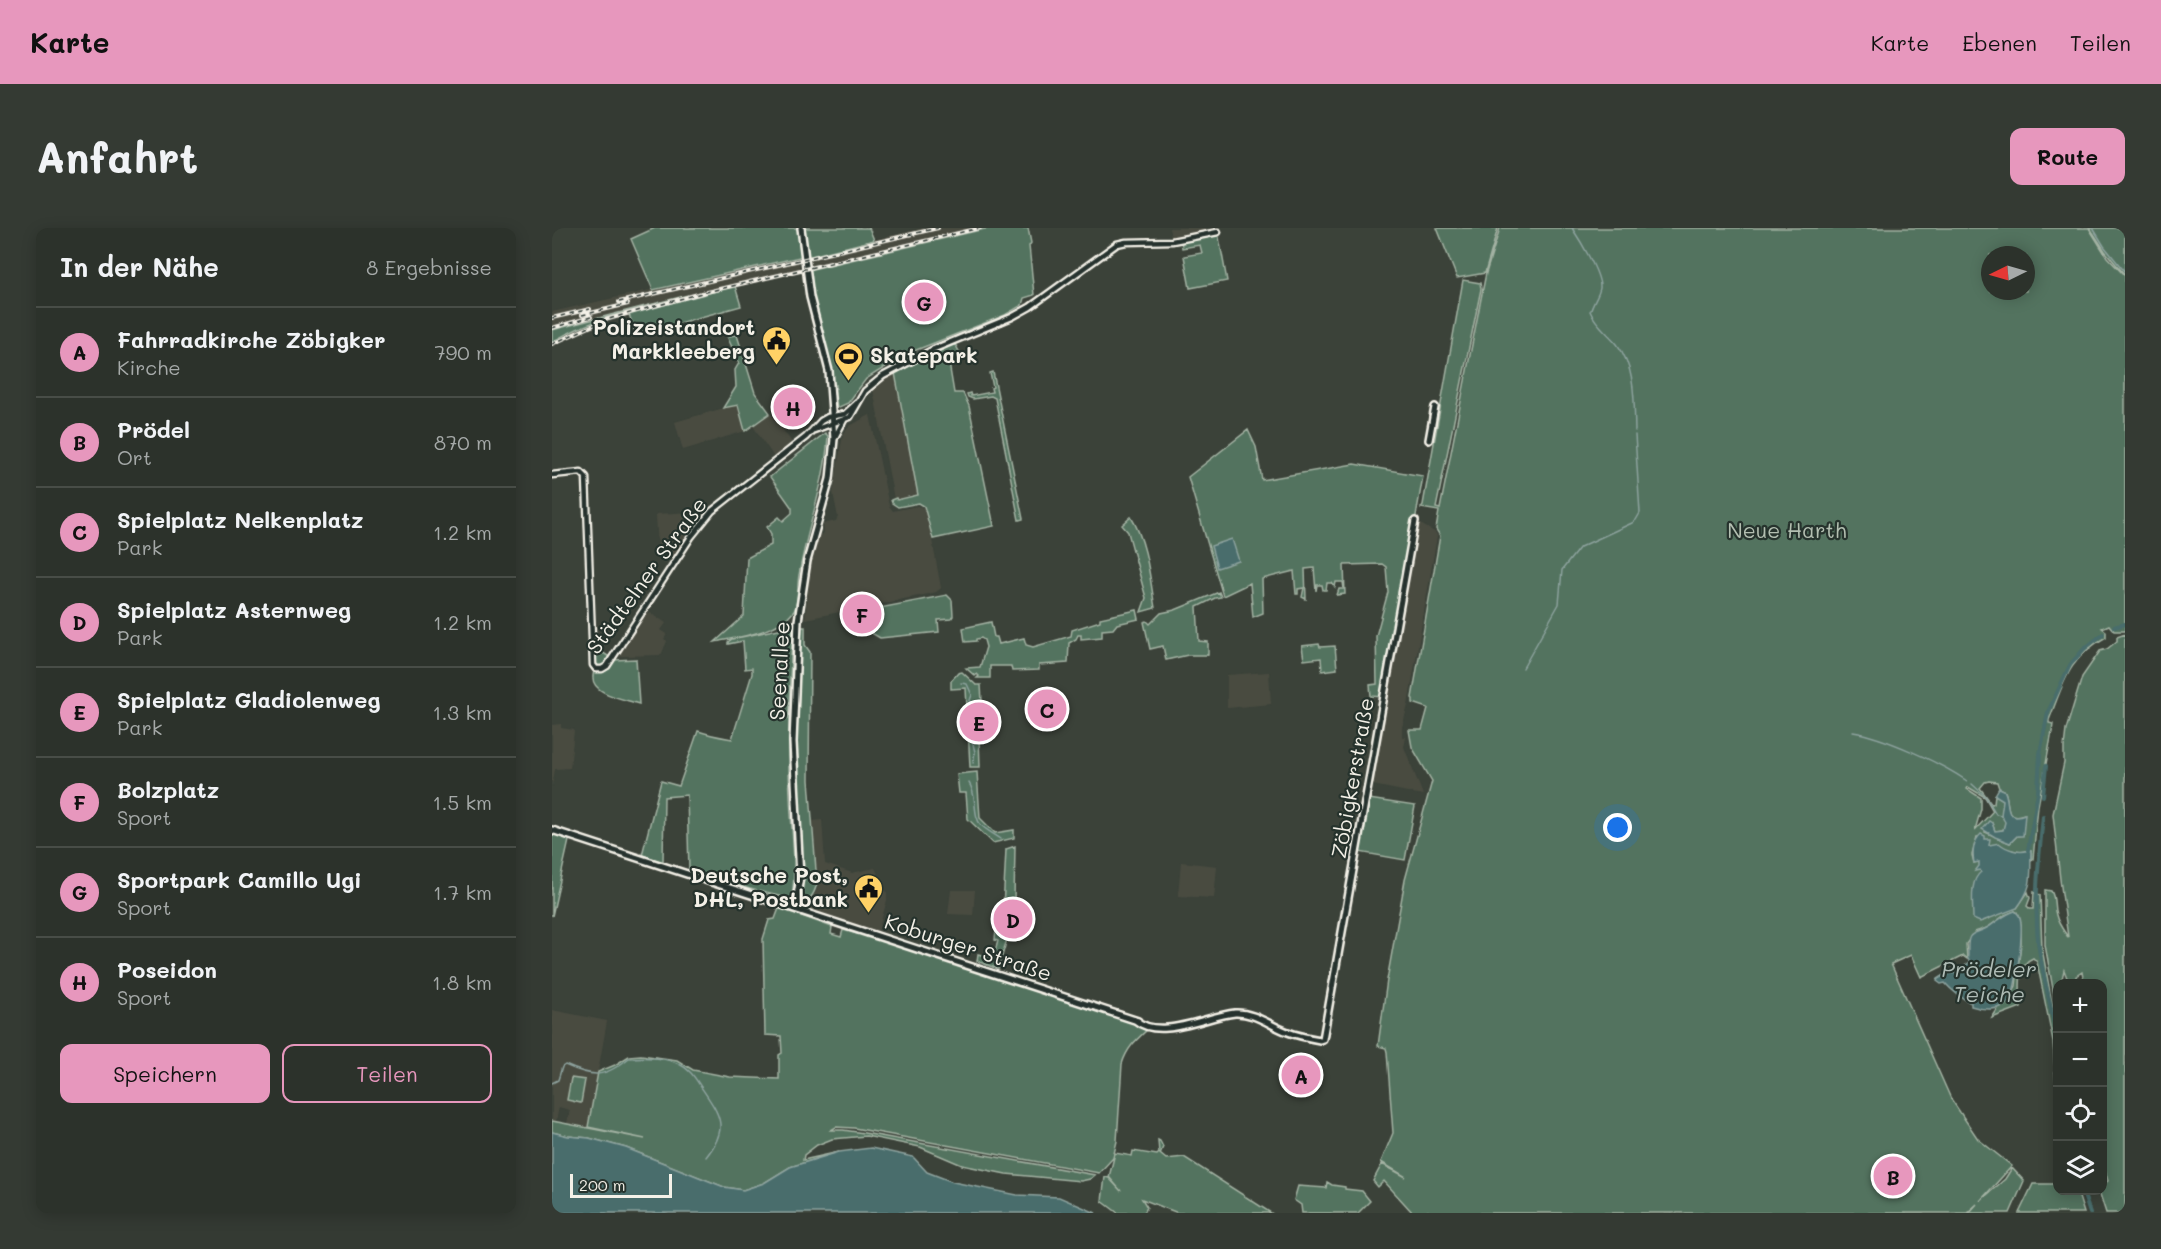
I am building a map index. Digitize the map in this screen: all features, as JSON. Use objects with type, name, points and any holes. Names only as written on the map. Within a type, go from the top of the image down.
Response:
[{"type":"main road","name":"Seenallee","points":[[795,908],[800,877],[793,742],[798,624],[807,561],[830,479],[834,439],[829,371],[810,297],[801,228]]},
{"type":"main road","points":[[1429,440],[1435,407]]},
{"type":"main road","name":"Zöbigkerstraße","points":[[1322,1040],[1415,521]]},
{"type":"main road","name":"Koburger Straße","points":[[552,830],[795,908],[1135,1020],[1138,1023],[1160,1028],[1244,1013],[1289,1032],[1322,1040]]},
{"type":"street","name":"Städtelner Straße","points":[[552,475],[581,472],[585,474],[593,665],[596,669],[607,667],[705,518],[821,421],[844,420],[852,414],[865,391],[883,376],[934,349],[1012,317],[1030,307],[1117,244],[1172,242],[1218,231]]},
{"type":"street","name":"Städtelner Straße","points":[[833,420],[848,412],[857,403]]},
{"type":"street","name":"Seenallee","points":[[834,439],[844,420]]},
{"type":"shaded area","points":[[924,228],[989,228],[810,270],[809,255]]},
{"type":"shaded area","points":[[1169,228],[1206,228],[1207,234],[1172,241]]},
{"type":"shaded area","points":[[796,257],[800,272],[615,318],[552,345],[552,312]]},
{"type":"shaded area","points":[[895,373],[919,496],[896,500],[873,389]]},
{"type":"shaded area","points":[[738,404],[745,431],[683,450],[675,422]]},
{"type":"shaded area","points":[[770,413],[794,445],[776,460],[753,426]]},
{"type":"shaded area","points":[[870,415],[889,506],[893,511],[917,506],[926,508],[941,588],[928,594],[805,619],[816,541],[818,536],[824,533],[823,524],[836,521],[838,517],[833,492],[843,434],[850,426]]},
{"type":"shaded area","points":[[695,512],[700,517],[672,559],[658,548],[656,514]]},
{"type":"shaded area","points":[[1415,521],[1436,533],[1437,536],[1408,705],[1402,727],[1402,737],[1406,737],[1404,747],[1423,795],[1368,784]]},
{"type":"shaded area","points":[[644,609],[666,623],[661,630],[667,634],[664,639],[667,641],[661,655],[621,656],[616,653]]},
{"type":"shaded area","points":[[1269,672],[1271,704],[1227,708],[1227,675]]},
{"type":"shaded area","points":[[561,724],[561,728],[574,730],[570,768],[555,769],[552,786],[552,725]]},
{"type":"shaded area","points":[[822,820],[825,864],[852,873],[875,868],[887,893],[877,935],[802,910],[816,892],[818,885],[813,821]]},
{"type":"shaded area","points":[[1181,862],[1217,866],[1214,898],[1178,896]]},
{"type":"shaded area","points":[[951,890],[975,890],[973,915],[948,914]]},
{"type":"shaded area","points":[[552,1010],[607,1021],[588,1127],[567,1123],[570,1110],[559,1107],[556,1121],[552,1120]]},
{"type":"green space","points":[[655,228],[801,228],[804,256],[653,290],[631,239]]},
{"type":"green space","points":[[803,228],[869,228],[874,240],[807,257]]},
{"type":"green space","points":[[989,228],[1028,228],[1034,295],[1024,298],[1022,305],[1005,315],[906,354],[866,379],[848,403],[837,408],[834,388],[836,385],[833,386],[808,270]]},
{"type":"green space","points":[[1437,228],[1498,228],[1485,273],[1457,278]]},
{"type":"green space","name":"Neue Harth","points":[[1500,228],[2089,228],[2107,257],[2125,276],[2125,631],[2114,631],[2109,625],[2102,628],[2106,631],[2106,637],[2083,653],[2075,662],[2059,694],[2049,720],[2049,723],[2053,724],[2038,806],[2033,859],[2031,860],[2031,851],[2020,852],[1989,845],[1985,839],[1977,837],[1972,855],[1974,863],[1979,861],[1981,872],[1983,921],[2003,911],[2017,908],[2028,892],[2030,898],[2027,906],[2033,909],[2034,892],[2040,895],[2042,948],[2053,1009],[2053,1041],[2037,962],[2033,958],[2027,962],[2021,973],[2021,1007],[1992,1018],[1999,1007],[2005,1005],[2016,986],[2021,924],[2015,911],[1987,928],[1975,932],[1966,944],[1967,959],[1963,956],[1921,977],[1911,955],[1891,964],[1951,1099],[1978,1139],[2012,1166],[1980,1201],[2005,1179],[2012,1168],[2024,1181],[2010,1213],[1969,1213],[1977,1204],[1967,1213],[1433,1213],[1427,1211],[1430,1213],[1413,1213],[1384,1181],[1378,1187],[1373,1181],[1382,1164],[1406,1177],[1381,1162],[1393,1133],[1387,1052],[1386,1048],[1378,1046],[1405,880],[1432,781],[1412,747],[1409,730],[1422,730],[1428,708],[1413,703],[1412,698],[1440,536],[1436,529],[1439,511],[1421,508],[1463,280],[1480,283],[1481,289],[1436,508],[1440,509],[1486,273]],"holes":[[[1989,781],[1997,782],[1999,788],[2004,790],[2010,813],[2017,816],[2024,814],[2023,835],[2017,836],[2010,843],[1985,832],[1992,823],[1995,831],[2003,830],[2006,822],[2003,799],[1995,795],[1992,804],[1980,788]],[[1968,787],[1985,797],[1993,811],[1975,830],[1981,809],[1981,798],[1967,789]]]},
{"type":"green space","points":[[2090,228],[2125,228],[2125,275],[2105,251]]},
{"type":"green space","points":[[1218,232],[1227,281],[1190,288],[1184,256],[1202,253],[1200,245],[1182,248],[1181,240]]},
{"type":"green space","points":[[735,286],[741,306],[635,333],[629,314]]},
{"type":"green space","points":[[648,305],[601,319],[552,342],[552,330]]},
{"type":"green space","points":[[737,335],[755,393],[770,413],[745,431],[738,405],[723,408],[736,387],[735,370],[739,363],[727,336]]},
{"type":"green space","points":[[955,344],[961,355],[949,363],[954,393],[963,393],[969,406],[994,526],[933,539],[924,506],[919,503],[898,507],[891,500],[918,495],[895,373]]},
{"type":"green space","points":[[993,372],[1023,519],[1019,520],[995,398],[991,396],[973,399],[967,394],[970,393],[971,396],[992,392],[990,373]]},
{"type":"green space","points":[[1248,430],[1256,447],[1262,480],[1354,464],[1423,476],[1384,697],[1371,696],[1370,685],[1377,684],[1376,636],[1388,592],[1386,567],[1382,564],[1344,565],[1345,594],[1337,595],[1339,589],[1344,589],[1343,582],[1336,582],[1335,587],[1332,583],[1327,583],[1326,590],[1323,590],[1322,585],[1317,585],[1316,591],[1314,568],[1305,569],[1306,599],[1302,597],[1304,588],[1298,589],[1298,594],[1296,594],[1294,571],[1262,579],[1263,613],[1253,617],[1250,583],[1223,596],[1188,477]]},
{"type":"green space","points":[[825,433],[828,436],[823,472],[802,557],[794,611],[769,629],[715,642],[744,616],[747,558],[771,545],[771,534],[767,527],[779,517],[783,521],[792,513],[792,508],[770,477]]},
{"type":"green space","points":[[1131,517],[1144,549],[1155,608],[1141,612],[1146,598],[1128,532],[1122,525]]},
{"type":"green space","points":[[1219,592],[1221,597],[1197,607],[1199,641],[1208,642],[1208,655],[1188,655],[1166,660],[1163,646],[1150,649],[1144,622],[1147,621],[1150,624],[1161,613],[1175,610]]},
{"type":"green space","points":[[947,595],[952,600],[953,616],[951,619],[938,620],[939,632],[880,638],[868,631],[864,611]]},
{"type":"green space","points":[[1137,610],[1139,619],[1117,624],[1113,629],[1102,630],[1102,637],[1081,639],[1081,635],[1078,635],[1069,643],[1068,663],[1039,665],[1039,670],[1012,671],[1011,666],[990,666],[990,678],[977,678],[979,676],[977,674],[975,676],[966,668],[980,667],[986,647],[981,638],[965,642],[963,628],[991,622],[994,637],[997,637],[999,644],[1024,638],[1026,645],[1033,647],[1071,636],[1072,630],[1100,621],[1100,618]]},
{"type":"green space","points":[[793,626],[789,732],[794,859],[791,899],[689,870],[687,795],[664,797],[663,862],[642,855],[661,781],[679,786],[698,731],[732,739],[752,668],[745,669],[743,641],[728,644],[728,642],[732,639]]},
{"type":"green space","points":[[802,627],[805,627],[805,645],[810,652],[809,780],[817,883],[810,898],[800,902],[803,872],[797,792],[796,711]]},
{"type":"green space","points":[[2125,634],[2125,1213],[2106,1213],[2100,1195],[2107,1195],[2108,1181],[2107,979],[2083,979],[2082,972],[2076,976],[2076,979],[2067,979],[2064,970],[2062,979],[2053,979],[2053,989],[2045,945],[2045,890],[2053,894],[2057,918],[2068,937],[2053,814],[2064,763],[2066,730],[2082,677],[2100,651],[2107,649],[2117,641],[2117,637]]},
{"type":"green space","points":[[1319,644],[1320,647],[1335,646],[1337,669],[1322,671],[1321,658],[1304,660],[1302,646]]},
{"type":"green space","points":[[594,647],[614,660],[636,659],[639,704],[610,695],[598,688],[593,676]]},
{"type":"green space","points":[[962,672],[976,685],[981,685],[984,735],[979,736],[980,767],[970,767],[966,688],[951,689],[951,681]]},
{"type":"green space","points":[[977,772],[980,818],[995,833],[1014,830],[1014,838],[993,843],[968,819],[966,793],[959,793],[957,774]]},
{"type":"green space","points":[[1369,799],[1415,806],[1405,860],[1359,852]]},
{"type":"green space","points":[[552,830],[570,836],[552,916]]},
{"type":"green space","points":[[1015,846],[1014,901],[1008,901],[1007,913],[1020,915],[1020,920],[1006,921],[1003,933],[1008,936],[998,969],[977,961],[978,954],[993,958],[998,941],[995,940],[998,910],[1003,910],[1006,849]]},
{"type":"green space","points":[[781,903],[796,908],[796,914],[832,927],[831,934],[841,937],[843,930],[860,933],[1147,1027],[1147,1030],[1129,1049],[1122,1064],[1117,1141],[1113,1158],[1099,1173],[854,1128],[836,1127],[831,1130],[864,1133],[1095,1175],[1081,1181],[1006,1174],[962,1165],[920,1147],[866,1136],[832,1139],[817,1145],[804,1155],[803,1160],[839,1152],[790,1167],[764,1183],[743,1190],[724,1187],[626,1148],[589,1138],[552,1132],[552,1121],[645,1139],[588,1127],[598,1072],[629,1056],[641,1055],[677,1060],[693,1070],[730,1077],[779,1079],[781,1036],[765,1035],[763,939],[769,920],[775,919]]},
{"type":"green space","points":[[571,1078],[585,1080],[581,1103],[567,1100]]},
{"type":"green space","points":[[1158,1140],[1163,1147],[1160,1154],[1166,1159],[1184,1157],[1271,1213],[1178,1213],[1142,1199],[1147,1207],[1144,1213],[1118,1213],[1102,1201],[1105,1177],[1109,1178],[1121,1191],[1109,1177],[1115,1153],[1132,1156],[1133,1151],[1157,1155],[1159,1153]]},
{"type":"green space","points":[[1327,1182],[1345,1187],[1345,1189],[1362,1191],[1370,1201],[1358,1213],[1302,1213],[1301,1205],[1294,1200],[1298,1186],[1326,1188]]},
{"type":"green space","points":[[2033,1184],[2053,1184],[2053,1195],[2078,1195],[2084,1213],[2019,1213]]},
{"type":"water","points":[[1232,539],[1239,561],[1217,568],[1211,546]]},
{"type":"water","points":[[1999,788],[2006,794],[2010,813],[2018,816],[2025,814],[2023,836],[2017,836],[2010,843],[1982,829],[1989,821],[1995,831],[2003,830],[2005,822],[2001,815],[2003,800],[1995,795]]},
{"type":"water","name":"Prödeler Teiche","points":[[1981,834],[1985,836],[1985,839],[1990,839],[1989,845],[1999,843],[2013,850],[2031,851],[2031,875],[2029,887],[2017,908],[1980,922],[1973,919],[1972,900],[1973,887],[1981,872],[1980,870],[1975,871],[1979,862],[1974,863],[1973,851],[1976,840]]},
{"type":"water","name":"Prödeler Teiche","points":[[2015,911],[2021,925],[2020,947],[2015,985],[2010,1000],[2006,1004],[1992,1009],[1971,1006],[1971,1003],[1945,983],[1941,984],[1937,981],[1946,974],[1955,973],[1970,962],[1968,945],[1972,934]]},
{"type":"water","points":[[552,1132],[589,1138],[626,1148],[724,1187],[743,1190],[764,1183],[790,1167],[839,1152],[871,1148],[913,1157],[927,1172],[953,1182],[1017,1195],[1059,1197],[1096,1213],[552,1213]]},
{"type":"waterway","points":[[1572,228],[1589,257],[1599,282],[1600,288],[1591,310]]},
{"type":"waterway","points":[[2093,228],[2125,272]]},
{"type":"waterway","points":[[1590,311],[1598,324],[1617,344],[1628,364],[1633,386],[1635,431]]},
{"type":"waterway","points":[[1523,668],[1559,604],[1562,570],[1580,547],[1632,523],[1640,513],[1635,435]]},
{"type":"waterway","points":[[2114,627],[2125,624]]},
{"type":"waterway","points":[[2028,850],[2038,792],[2040,754],[2048,712],[2070,665],[2084,649],[2103,634]]},
{"type":"waterway","points":[[961,683],[967,684],[972,695],[970,700],[972,709]]},
{"type":"waterway","points":[[972,721],[972,740],[975,752],[973,763]]},
{"type":"waterway","points":[[1853,732],[1880,739],[1912,752],[1943,766],[1967,781]]},
{"type":"waterway","points":[[2043,796],[2046,766]]},
{"type":"waterway","points":[[969,783],[978,821],[1001,839]]},
{"type":"waterway","points":[[1972,784],[1986,797],[1996,814],[2001,815]]},
{"type":"waterway","points":[[2043,816],[2037,925],[2040,955],[2055,1033]]},
{"type":"waterway","points":[[552,1083],[558,1080],[562,1067],[565,1065],[591,1074],[599,1074],[613,1069],[629,1058],[661,1059],[679,1064],[697,1080],[720,1122],[718,1138],[706,1157]]},
{"type":"waterway","points":[[2084,1195],[2090,1213]]},
{"type":"railway","points":[[619,302],[938,228]]},
{"type":"railway","points":[[552,344],[605,320],[698,294],[980,228]]},
{"type":"railway","points":[[582,315],[628,304]]},
{"type":"railway","points":[[552,318],[590,309]]},
{"type":"railway","points":[[552,328],[591,317]]},
{"type":"place","name":"Sportpark Camillo Ugi","points":[[924,302]]},
{"type":"place","name":"Polizeistandort Markkleeberg","points":[[776,366]]},
{"type":"place","name":"Skatepark","points":[[849,382]]},
{"type":"place","name":"Poseidon","points":[[793,407]]},
{"type":"place","name":"Bolzplatz","points":[[862,614]]},
{"type":"place","name":"Spielplatz Nelkenplatz","points":[[1047,709]]},
{"type":"place","name":"Spielplatz Gladiolenweg","points":[[979,722]]},
{"type":"place","name":"Deutsche Post, DHL, Postbank","points":[[869,914]]},
{"type":"place","name":"Spielplatz Asternweg","points":[[1013,919]]},
{"type":"place","name":"Fahrradkirche Zöbigker","points":[[1301,1075]]},
{"type":"place","name":"Prödel","points":[[1893,1176]]}]
